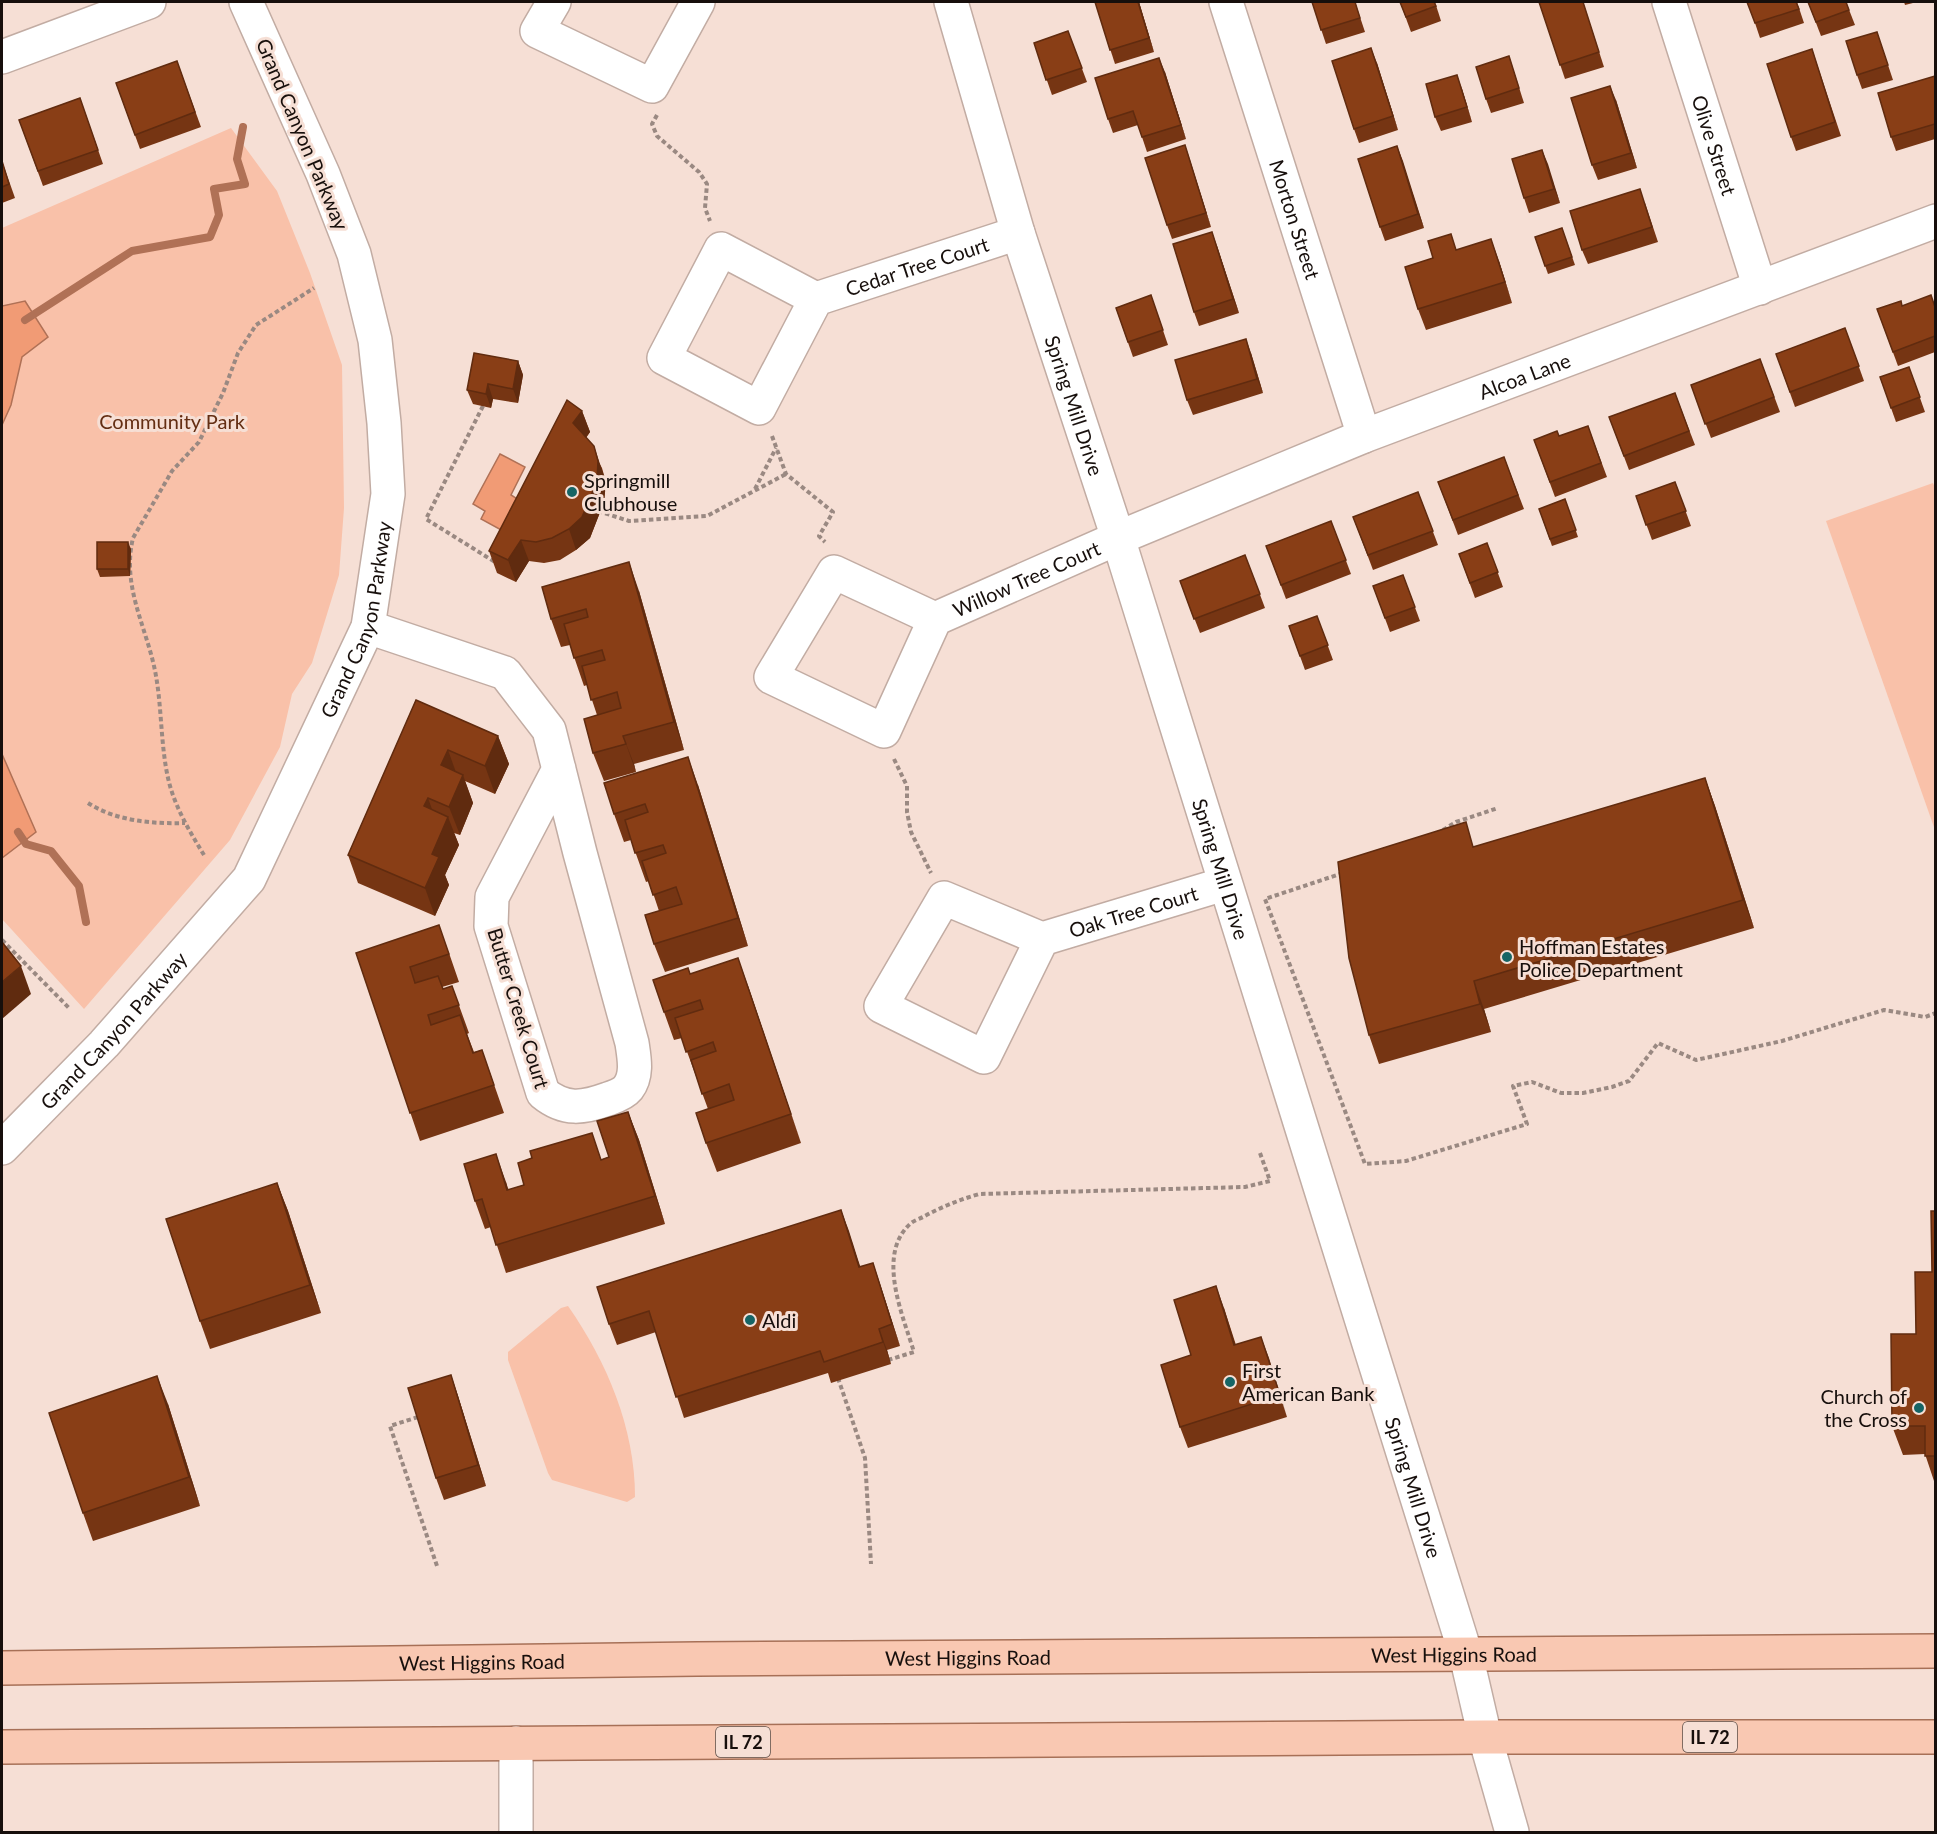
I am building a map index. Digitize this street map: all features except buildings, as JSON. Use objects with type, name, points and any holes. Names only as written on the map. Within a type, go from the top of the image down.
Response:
[{"type":"main road","name":"West Higgins Road","points":[[2,1668],[709,1659],[1935,1651]]},
{"type":"main road","name":"IL 72","points":[[2,1747],[1485,1737],[1935,1737]]},
{"type":"street","points":[[2,57],[150,2]]},
{"type":"street","name":"Grand Canyon Parkway","points":[[2,1148],[104,1044],[249,879],[368,627],[388,495],[384,423],[375,340],[354,254],[323,174],[246,2]]},
{"type":"street","points":[[554,2],[537,31],[652,86],[698,2]]},
{"type":"street","name":"Spring Mill Drive","points":[[951,2],[1018,233],[1118,538],[1466,1655],[1485,1737],[1512,1833]]},
{"type":"street","name":"Morton Street","points":[[1226,2],[1364,436]]},
{"type":"street","name":"Olive Street","points":[[1668,2],[1760,288]]},
{"type":"street","name":"Alcoa Lane","points":[[1118,538],[1364,436],[1935,220]]},
{"type":"street","name":"Cedar Tree Court","points":[[816,299],[1018,233]]},
{"type":"street","points":[[721,249],[816,299],[759,408],[664,358],[721,249]]},
{"type":"street","name":"Willow Tree Court","points":[[884,731],[935,619],[1118,538]]},
{"type":"street","points":[[834,572],[771,677],[884,731]]},
{"type":"street","name":"Willow Tree Court","points":[[834,572],[935,619]]},
{"type":"street","name":"Butter Creek Court","points":[[368,627],[505,673],[549,730],[632,1042],[635,1069],[628,1088],[615,1097],[589,1106],[568,1106],[554,1102],[543,1093],[490,926],[492,897],[559,769]]},
{"type":"street","name":"Oak Tree Court","points":[[1042,939],[984,1057],[881,1006],[944,898],[1042,939],[1224,884]]},
{"type":"street","points":[[516,1743],[516,1833]]},
{"type":"path","points":[[652,86],[658,112],[652,124],[657,136],[699,172],[707,184],[705,208],[721,249]]},
{"type":"path","points":[[204,855],[173,797],[167,769],[156,676],[150,649],[137,613],[130,576],[130,549],[133,538],[172,471],[198,442],[223,393],[238,353],[256,325],[314,288]]},
{"type":"path","points":[[483,406],[426,519],[498,564]]},
{"type":"path","points":[[759,408],[786,474],[833,512],[819,536],[828,545],[834,572]]},
{"type":"path","points":[[755,491],[776,447]]},
{"type":"path","points":[[594,509],[629,521],[707,516],[786,474]]},
{"type":"path","points":[[884,731],[906,786],[907,812],[911,832],[944,898]]},
{"type":"path","points":[[88,803],[103,812],[156,824],[185,823]]},
{"type":"path","points":[[1438,833],[1456,822],[1498,808]]},
{"type":"path","points":[[1343,873],[1265,900],[1365,1164],[1406,1161],[1527,1125],[1513,1086],[1532,1082],[1561,1094],[1583,1093],[1612,1087],[1629,1081],[1658,1043],[1696,1060],[1782,1041],[1884,1010],[1925,1017],[1935,1013]]},
{"type":"path","points":[[2,940],[70,1009]]},
{"type":"path","points":[[881,1362],[914,1352],[896,1294],[894,1267],[897,1244],[910,1224],[948,1203],[979,1194],[1245,1187],[1270,1181],[1260,1153]]},
{"type":"path","points":[[848,1372],[837,1376],[865,1458],[871,1564]]},
{"type":"path","points":[[418,1417],[390,1426],[437,1566]]},
{"type":"green space","name":"Community Park","points":[[231,128],[277,191],[310,273],[342,365],[344,508],[339,575],[312,663],[292,694],[280,747],[230,840],[84,1009],[2,919],[2,228]]},
{"type":"green space","points":[[1933,483],[1936,490],[1935,830],[1826,521]]},
{"type":"green space","points":[[568,1306],[595,1350],[624,1421],[634,1471],[635,1497],[627,1502],[552,1480],[508,1360],[508,1352],[561,1308]]},
{"type":"shaded area","points":[[25,301],[48,337],[22,357],[11,405],[2,425],[2,306]]},
{"type":"shaded area","points":[[500,454],[525,467],[511,495],[519,500],[503,531],[481,519],[485,511],[473,504]]},
{"type":"shaded area","points":[[2,754],[36,832],[2,858]]},
{"type":"waterway","points":[[25,320],[132,251],[210,237],[219,215],[214,189],[245,184],[237,159],[243,127]]},
{"type":"waterway","points":[[18,832],[26,844],[51,851],[79,886],[86,922]]},
{"type":"place","name":"Springmill Clubhouse","points":[[572,492]]},
{"type":"place","name":"Hoffman Estates Police Department","points":[[1507,957]]},
{"type":"place","name":"Aldi","points":[[750,1320]]},
{"type":"place","name":"First American Bank","points":[[1230,1382]]},
{"type":"place","name":"Church of the Cross","points":[[1919,1408]]}]
